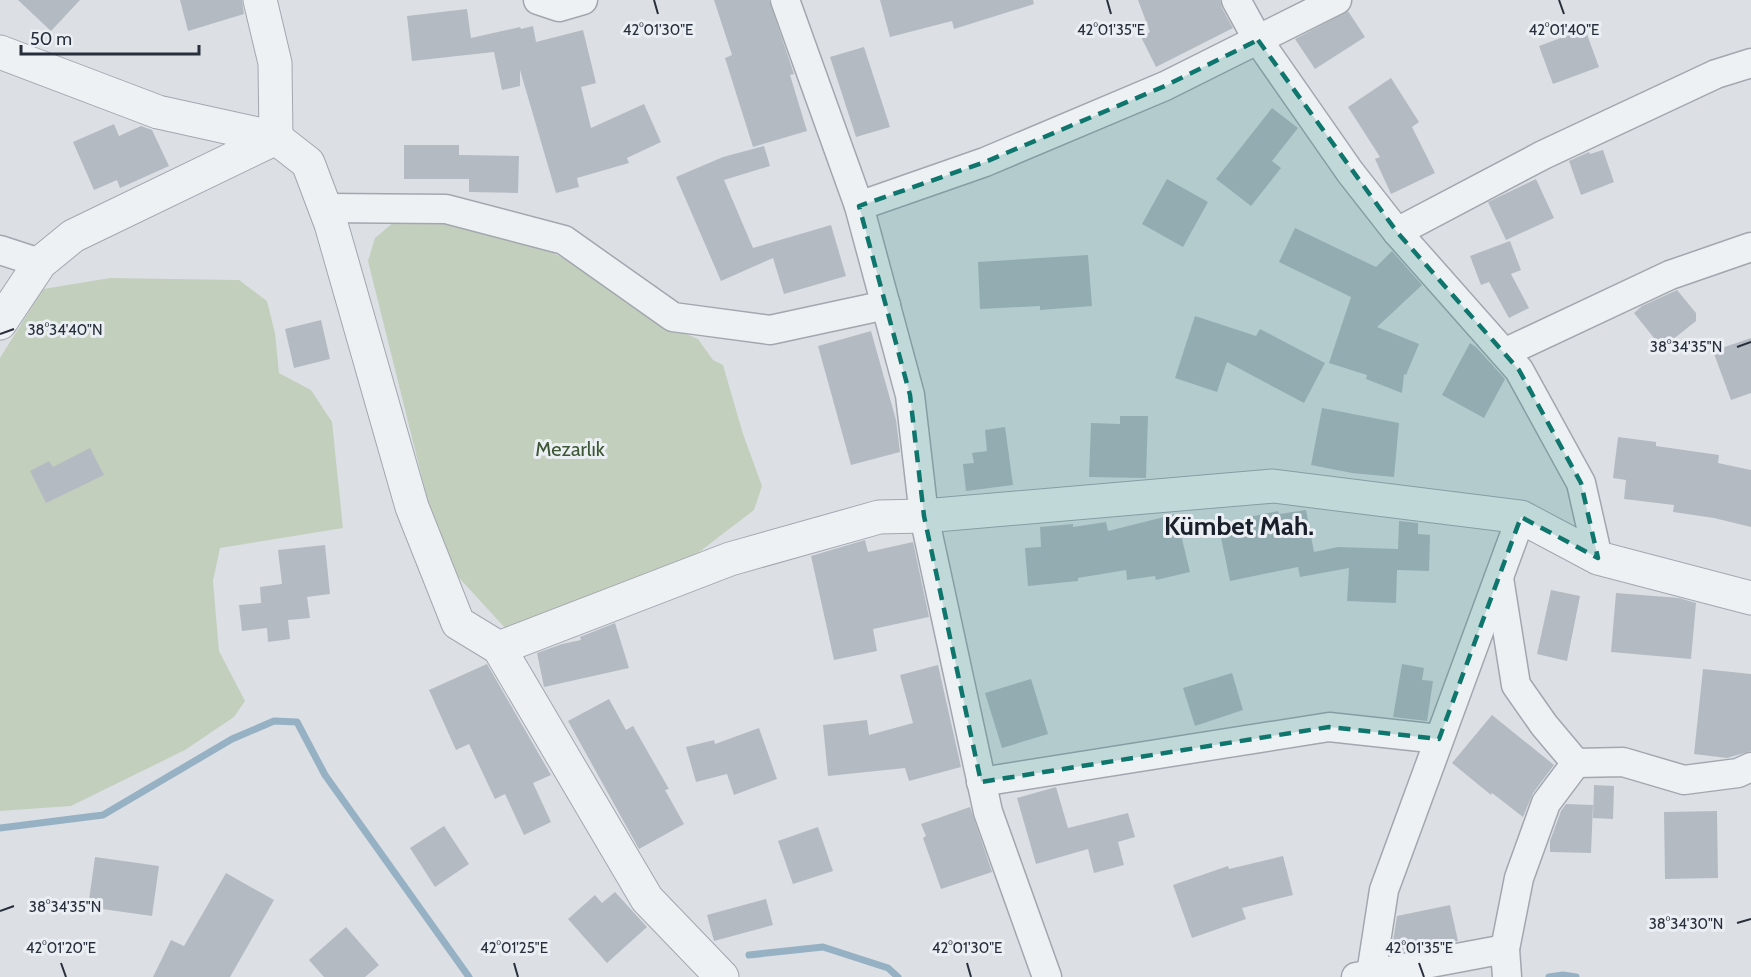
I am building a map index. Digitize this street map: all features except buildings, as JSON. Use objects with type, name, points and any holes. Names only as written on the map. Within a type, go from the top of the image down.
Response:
[{"type":"street","points":[[260,0],[275,63],[276,138]]},
{"type":"street","points":[[538,0],[559,7],[583,0]]},
{"type":"street","points":[[785,0],[859,206],[886,305],[910,395],[924,516],[988,812],[1047,977]]},
{"type":"street","points":[[1236,0],[1258,40],[1350,172],[1397,232],[1519,370],[1581,483],[1598,558]]},
{"type":"street","points":[[859,206],[995,158],[1165,86],[1337,0]]},
{"type":"street","points":[[0,52],[158,112],[276,138],[308,163],[325,208],[412,507],[458,623],[499,648],[647,899],[722,977]]},
{"type":"street","points":[[1397,232],[1543,154],[1716,74],[1751,63]]},
{"type":"street","points":[[2,314],[40,263],[73,236],[276,138]]},
{"type":"street","points":[[325,208],[446,209],[564,240],[673,317],[770,330],[886,305]]},
{"type":"street","points":[[1504,353],[1670,275],[1751,247]]},
{"type":"street","points":[[0,250],[40,263]]},
{"type":"street","points":[[499,648],[730,560],[879,517],[924,516],[1273,486],[1521,517],[1598,558],[1751,598]]},
{"type":"street","points":[[1521,517],[1384,890],[1363,976],[1506,964],[1519,878],[1546,804],[1576,763]]},
{"type":"street","points":[[1499,576],[1516,685],[1544,725],[1576,763]]},
{"type":"street","points":[[981,782],[1329,727],[1438,739]]},
{"type":"street","points":[[1576,763],[1623,762],[1683,780],[1738,773],[1751,767]]},
{"type":"highlighted area","points":[[1258,40],[1397,232],[1519,370],[1581,483],[1598,558],[1521,517],[1439,739],[1329,727],[981,782],[924,516],[910,395],[859,206],[985,162],[1165,86]]},
{"type":"green space","name":"Mezarlık","points":[[394,222],[453,222],[507,230],[569,261],[647,317],[698,339],[713,360],[723,365],[743,434],[762,486],[754,510],[690,559],[506,629],[450,568],[426,494],[368,261],[375,238]]},
{"type":"green space","points":[[110,278],[239,280],[267,301],[275,333],[279,373],[311,390],[332,422],[343,528],[220,548],[213,581],[219,651],[245,701],[234,717],[185,750],[71,806],[0,811],[0,358],[43,289]]},
{"type":"waterway","points":[[0,828],[103,815],[232,739],[274,721],[297,722],[325,775],[469,977]]},
{"type":"waterway","points":[[749,955],[823,947],[888,968],[898,977]]},
{"type":"waterway","points":[[1549,977],[1563,975],[1576,977]]},
{"type":"district","name":"Kümbet Mah.","points":[[1239,526]]}]
